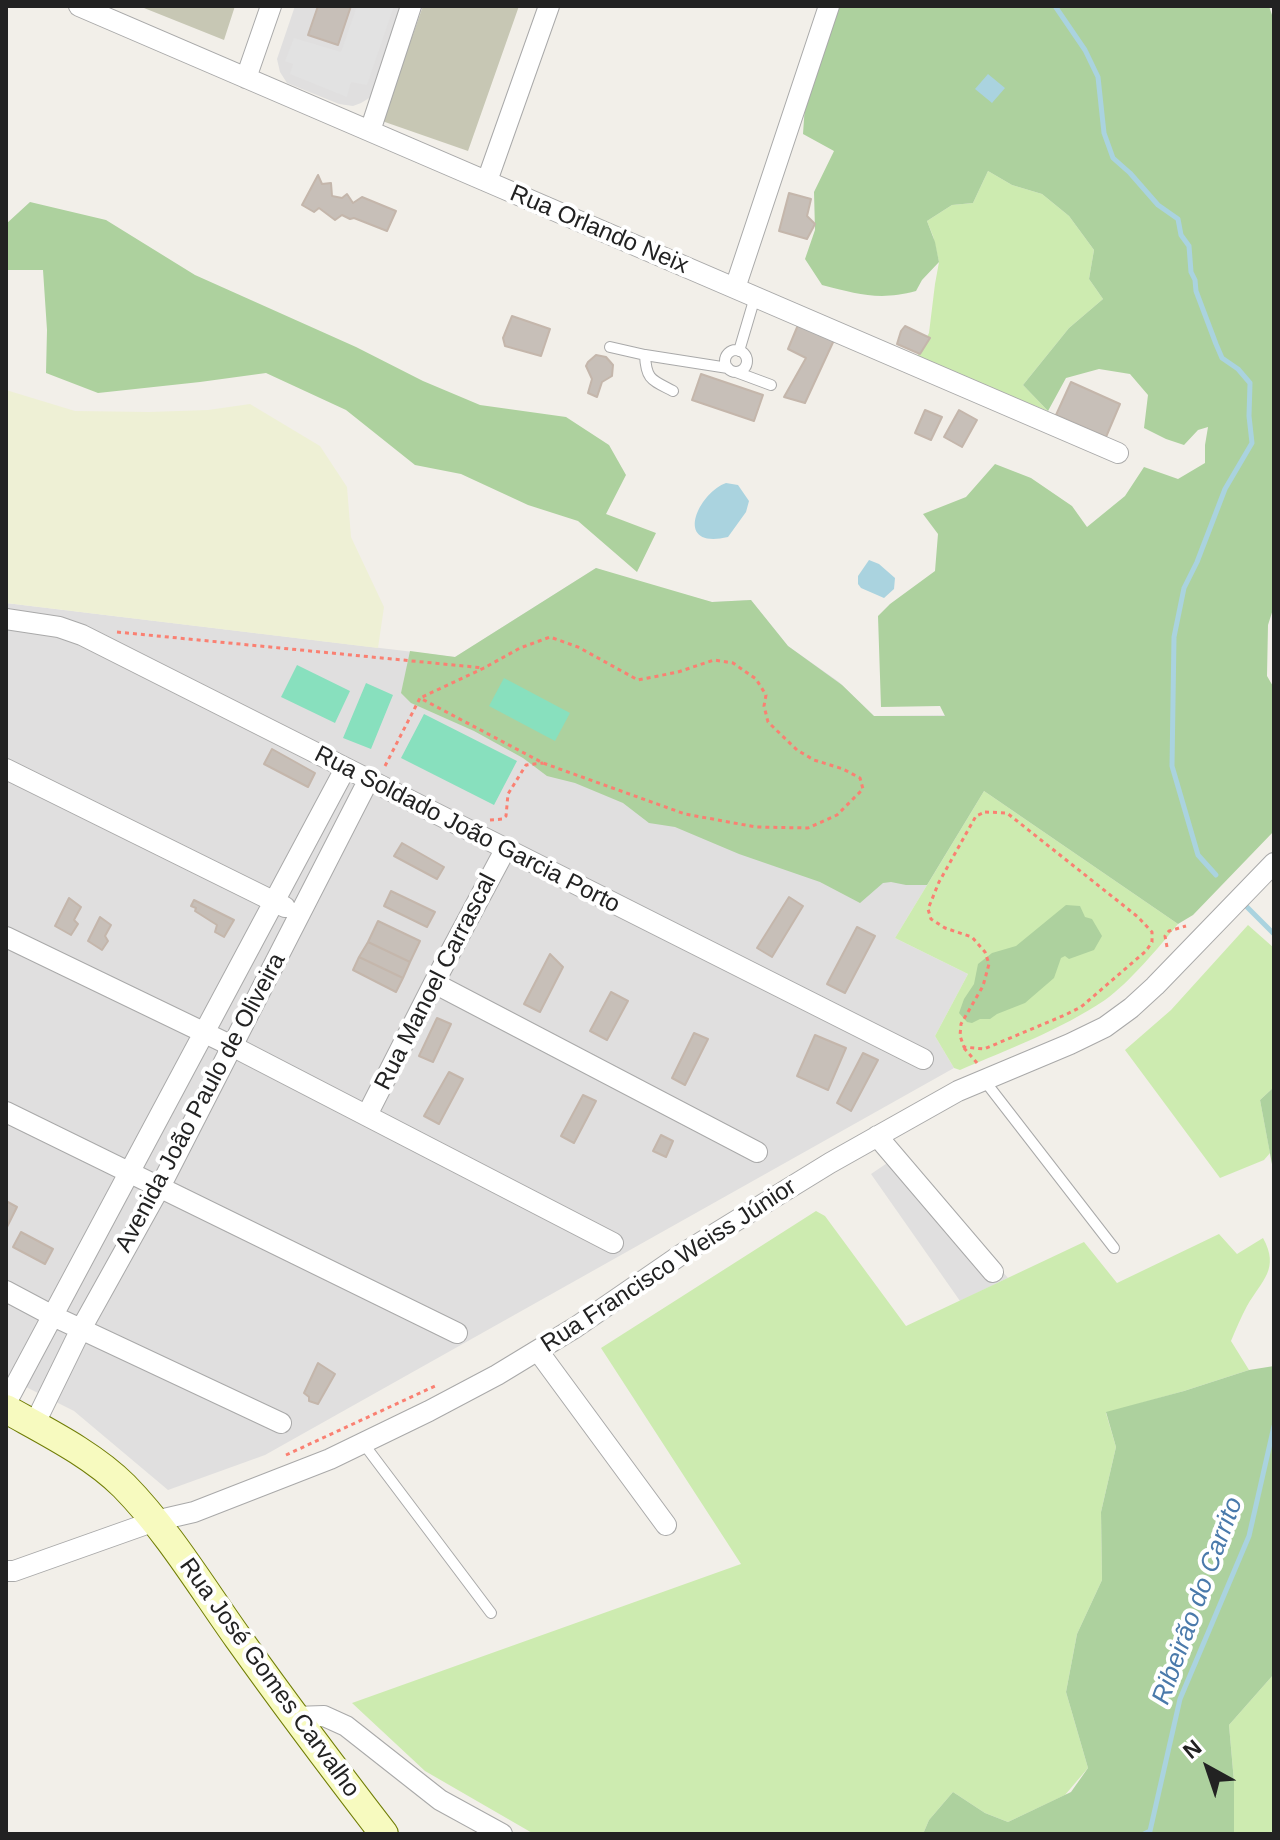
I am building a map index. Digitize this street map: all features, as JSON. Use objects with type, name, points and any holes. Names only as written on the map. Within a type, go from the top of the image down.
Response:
[{"type":"main road","name":"Rua José Gomes Carvalho","points":[[6,1406],[122,1484],[155,1521],[294,1717],[384,1834]]},
{"type":"street","name":"Rua Orlando Neix","points":[[79,6],[1118,453]]},
{"type":"street","points":[[246,78],[271,6]]},
{"type":"street","points":[[370,131],[411,6]]},
{"type":"street","points":[[487,181],[549,6]]},
{"type":"street","points":[[735,288],[829,6]]},
{"type":"street","name":"Rua Soldado João Garcia Porto","points":[[6,619],[59,627],[82,635],[923,1059]]},
{"type":"street","points":[[6,769],[299,915]]},
{"type":"street","name":"Avenida João Paulo de Oliveira","points":[[6,1406],[345,769]]},
{"type":"street","name":"Avenida João Paulo de Oliveira","points":[[34,1425],[68,1356],[78,1327],[160,1187],[299,915],[372,782]]},
{"type":"street","name":"Rua Manoel Carrascal","points":[[367,1115],[505,850]]},
{"type":"street","name":"Rua Francisco Weiss Júnior","points":[[6,1571],[14,1571],[155,1521],[194,1512],[330,1459],[443,1404],[538,1351],[682,1254],[877,1136],[958,1091],[1105,1027],[1155,986],[1274,863]]},
{"type":"street","points":[[6,937],[232,1046],[613,1243]]},
{"type":"street","points":[[434,983],[757,1152]]},
{"type":"street","points":[[6,1112],[457,1333]]},
{"type":"street","points":[[877,1136],[993,1272]]},
{"type":"street","points":[[6,1291],[281,1423]]},
{"type":"street","points":[[39,1342],[68,1356]]},
{"type":"street","points":[[538,1351],[666,1525]]},
{"type":"street","points":[[294,1717],[324,1716],[346,1726],[440,1800],[502,1834]]},
{"type":"lane","points":[[739,351],[755,297]]},
{"type":"lane","points":[[610,347],[645,355],[732,370],[743,370],[747,358],[739,351],[732,351],[727,356],[726,362],[732,370],[771,385]]},
{"type":"lane","points":[[645,355],[648,375],[673,391]]},
{"type":"lane","points":[[984,1080],[1114,1248]]},
{"type":"lane","points":[[363,1443],[491,1613]]},
{"type":"path","points":[[106,631],[484,668]]},
{"type":"path","points":[[372,782],[420,698],[520,648],[550,637],[578,647],[638,680],[678,672],[714,660],[733,663],[756,679],[766,695],[764,706],[768,722],[797,750],[860,778],[863,789],[837,815],[808,828],[756,827],[685,814],[543,763],[420,698]]},
{"type":"path","points":[[479,821],[503,819],[508,794],[522,769],[526,765],[543,763]]},
{"type":"path","points":[[985,812],[1007,813],[1138,917],[1152,932],[1152,942],[1146,951],[1116,976],[1081,1007],[1065,1015],[984,1049],[964,1047],[960,1036],[961,1024],[983,986],[989,964],[985,952],[972,937],[945,928],[931,919],[928,909],[939,882],[976,816],[985,812]]},
{"type":"shaded area","points":[[139,6],[235,6],[224,40]]},
{"type":"shaded area","points":[[295,6],[401,6],[371,97],[353,106],[339,104],[287,83],[277,59]]},
{"type":"shaded area","points":[[357,6],[394,6],[367,85],[351,82],[347,97],[290,74],[293,64],[285,61],[294,38],[341,52]]},
{"type":"shaded area","points":[[423,6],[519,6],[468,151],[382,121]]},
{"type":"shaded area","points":[[6,390],[75,411],[208,410],[250,404],[320,446],[347,487],[351,537],[384,607],[378,648],[6,603]]},
{"type":"shaded area","points":[[596,568],[712,602],[751,600],[788,646],[839,682],[874,716],[965,715],[989,783],[895,938],[968,974],[935,1036],[954,1068],[265,1455],[168,1490],[74,1411],[6,1377],[6,603],[455,657]]},
{"type":"shaded area","points":[[902,1153],[1008,1278],[960,1301],[871,1174]]},
{"type":"green space","points":[[837,6],[1269,6],[1274,21],[1274,606],[1268,625],[1267,676],[1274,688],[1274,831],[1193,915],[1178,924],[984,791],[927,885],[883,883],[860,903],[820,882],[739,854],[675,827],[649,823],[623,803],[575,783],[547,776],[523,758],[474,731],[411,703],[401,693],[410,651],[455,657],[596,568],[712,602],[751,600],[788,646],[842,685],[874,716],[945,716],[940,706],[881,707],[878,616],[935,571],[938,534],[923,514],[966,497],[995,464],[1031,478],[1072,506],[1087,527],[1125,496],[1144,467],[1178,479],[1205,463],[1208,427],[1198,430],[1184,445],[1144,428],[1148,395],[1130,374],[1099,369],[1066,378],[1048,411],[1023,385],[1069,328],[1103,299],[1089,279],[1094,250],[1069,216],[1042,194],[1012,185],[988,171],[973,203],[952,205],[927,221],[939,262],[916,291],[879,296],[822,285],[805,259],[815,230],[814,192],[834,151],[803,134],[806,90]]},
{"type":"green space","points":[[988,171],[1012,185],[1042,194],[1069,216],[1094,250],[1089,279],[1103,299],[1069,328],[1023,385],[1048,411],[916,358],[929,333],[939,262],[927,221],[952,205],[973,203]]},
{"type":"green space","points":[[30,202],[106,220],[195,275],[480,405],[566,417],[609,445],[626,475],[606,514],[656,533],[637,572],[578,521],[528,505],[461,474],[415,465],[346,410],[266,373],[98,393],[46,373],[43,270],[6,270],[6,224]]},
{"type":"green space","points":[[297,665],[350,691],[335,723],[281,697]]},
{"type":"green space","points":[[504,678],[570,713],[555,741],[489,706]]},
{"type":"green space","points":[[366,683],[393,695],[371,749],[343,738]]},
{"type":"green space","points":[[424,714],[517,761],[494,805],[401,758]]},
{"type":"green space","points":[[984,791],[1178,924],[1134,974],[1105,1000],[1052,1030],[960,1070],[954,1068],[935,1036],[968,974],[895,938]]},
{"type":"green space","points":[[1066,905],[1080,906],[1085,917],[1092,919],[1102,936],[1094,950],[1069,959],[1065,956],[1061,958],[1054,978],[1025,1003],[990,1019],[967,1022],[959,1013],[974,984],[978,964],[992,953],[1016,946]]},
{"type":"green space","points":[[1248,925],[1274,948],[1274,1087],[1260,1100],[1270,1153],[1264,1160],[1220,1178],[1125,1050],[1171,1010]]},
{"type":"green space","points":[[1274,1087],[1274,1175],[1260,1100]]},
{"type":"green space","points":[[816,1211],[825,1216],[906,1326],[1084,1242],[1117,1283],[1219,1234],[1237,1254],[1263,1238],[1270,1258],[1267,1274],[1231,1341],[1249,1370],[1106,1413],[1116,1447],[1101,1512],[1102,1580],[1077,1634],[1066,1692],[1088,1768],[1065,1795],[1008,1822],[985,1813],[953,1792],[929,1820],[923,1834],[534,1834],[425,1771],[352,1703],[741,1564],[601,1348]]},
{"type":"green space","points":[[1274,1366],[1274,1674],[1229,1725],[1234,1834],[923,1834],[929,1820],[953,1792],[985,1813],[1008,1822],[1071,1792],[1088,1768],[1066,1692],[1077,1634],[1102,1580],[1101,1512],[1116,1447],[1106,1412],[1249,1370]]},
{"type":"green space","points":[[1274,1674],[1274,1834],[1234,1834],[1229,1725]]},
{"type":"water","points":[[988,74],[1005,88],[992,103],[975,89]]},
{"type":"water","points":[[726,483],[738,485],[749,501],[746,512],[728,537],[711,539],[700,535],[695,528],[700,508],[707,497]]},
{"type":"water","points":[[869,560],[879,564],[895,578],[894,589],[884,598],[858,584],[858,576]]},
{"type":"building","points":[[318,6],[351,6],[338,45],[308,35]]},
{"type":"building","points":[[318,175],[322,184],[331,183],[332,196],[342,198],[347,194],[353,203],[362,197],[396,211],[387,231],[342,215],[335,220],[319,208],[314,212],[302,205]]},
{"type":"building","points":[[789,193],[811,199],[807,216],[815,224],[807,239],[779,231]]},
{"type":"building","points":[[512,316],[550,329],[541,356],[505,346],[503,338]]},
{"type":"building","points":[[798,325],[835,338],[805,403],[784,397],[806,358],[788,349]]},
{"type":"building","points":[[905,326],[930,338],[920,354],[897,344]]},
{"type":"building","points":[[596,355],[606,357],[613,365],[612,376],[602,382],[597,397],[588,393],[592,379],[586,366]]},
{"type":"building","points":[[701,374],[763,395],[754,421],[692,400]]},
{"type":"building","points":[[1071,382],[1120,404],[1106,437],[1056,415]]},
{"type":"building","points":[[925,410],[942,417],[931,440],[915,433]]},
{"type":"building","points":[[959,410],[977,420],[962,447],[944,437]]},
{"type":"building","points":[[272,749],[315,773],[308,787],[264,764]]},
{"type":"building","points":[[402,843],[444,867],[437,879],[394,856]]},
{"type":"building","points":[[391,891],[435,912],[427,927],[384,906]]},
{"type":"building","points":[[789,897],[803,906],[772,957],[757,948]]},
{"type":"building","points":[[69,898],[81,907],[74,920],[78,924],[71,935],[55,926]]},
{"type":"building","points":[[194,900],[234,920],[224,937],[215,932],[217,925],[195,911],[196,908],[191,906]]},
{"type":"building","points":[[100,917],[111,925],[105,936],[108,941],[102,950],[88,941]]},
{"type":"building","points":[[378,921],[420,941],[410,962],[368,942]]},
{"type":"building","points":[[857,927],[875,936],[845,993],[827,984]]},
{"type":"building","points":[[368,942],[410,962],[403,978],[359,957]]},
{"type":"building","points":[[550,954],[563,967],[540,1012],[524,1004]]},
{"type":"building","points":[[359,957],[403,978],[396,992],[353,970]]},
{"type":"building","points":[[611,992],[628,1001],[607,1040],[590,1031]]},
{"type":"building","points":[[437,1018],[451,1024],[433,1062],[419,1056]]},
{"type":"building","points":[[694,1033],[708,1039],[685,1085],[672,1078]]},
{"type":"building","points":[[815,1035],[846,1048],[828,1090],[797,1076]]},
{"type":"building","points":[[863,1053],[878,1060],[851,1111],[837,1103]]},
{"type":"building","points":[[449,1072],[463,1079],[439,1124],[424,1116]]},
{"type":"building","points":[[583,1095],[596,1101],[574,1143],[561,1136]]},
{"type":"building","points":[[661,1135],[673,1141],[666,1157],[653,1151]]},
{"type":"building","points":[[6,1201],[17,1207],[6,1229]]},
{"type":"building","points":[[21,1232],[53,1249],[45,1264],[13,1247]]},
{"type":"building","points":[[318,1363],[335,1374],[318,1404],[309,1401],[304,1393]]},
{"type":"waterway","points":[[1055,6],[1085,50],[1098,77],[1104,133],[1113,158],[1158,205],[1178,219],[1181,235],[1189,246],[1196,291],[1222,358],[1238,369],[1250,383],[1252,443],[1225,489],[1184,588],[1174,637],[1172,766],[1198,855],[1216,875]]},
{"type":"waterway","name":"Ribeirão do Carrito","points":[[1244,904],[1274,934]]},
{"type":"waterway","name":"Ribeirão do Carrito","points":[[1144,1834],[1150,1831],[1180,1699],[1249,1536],[1274,1426]]}]
